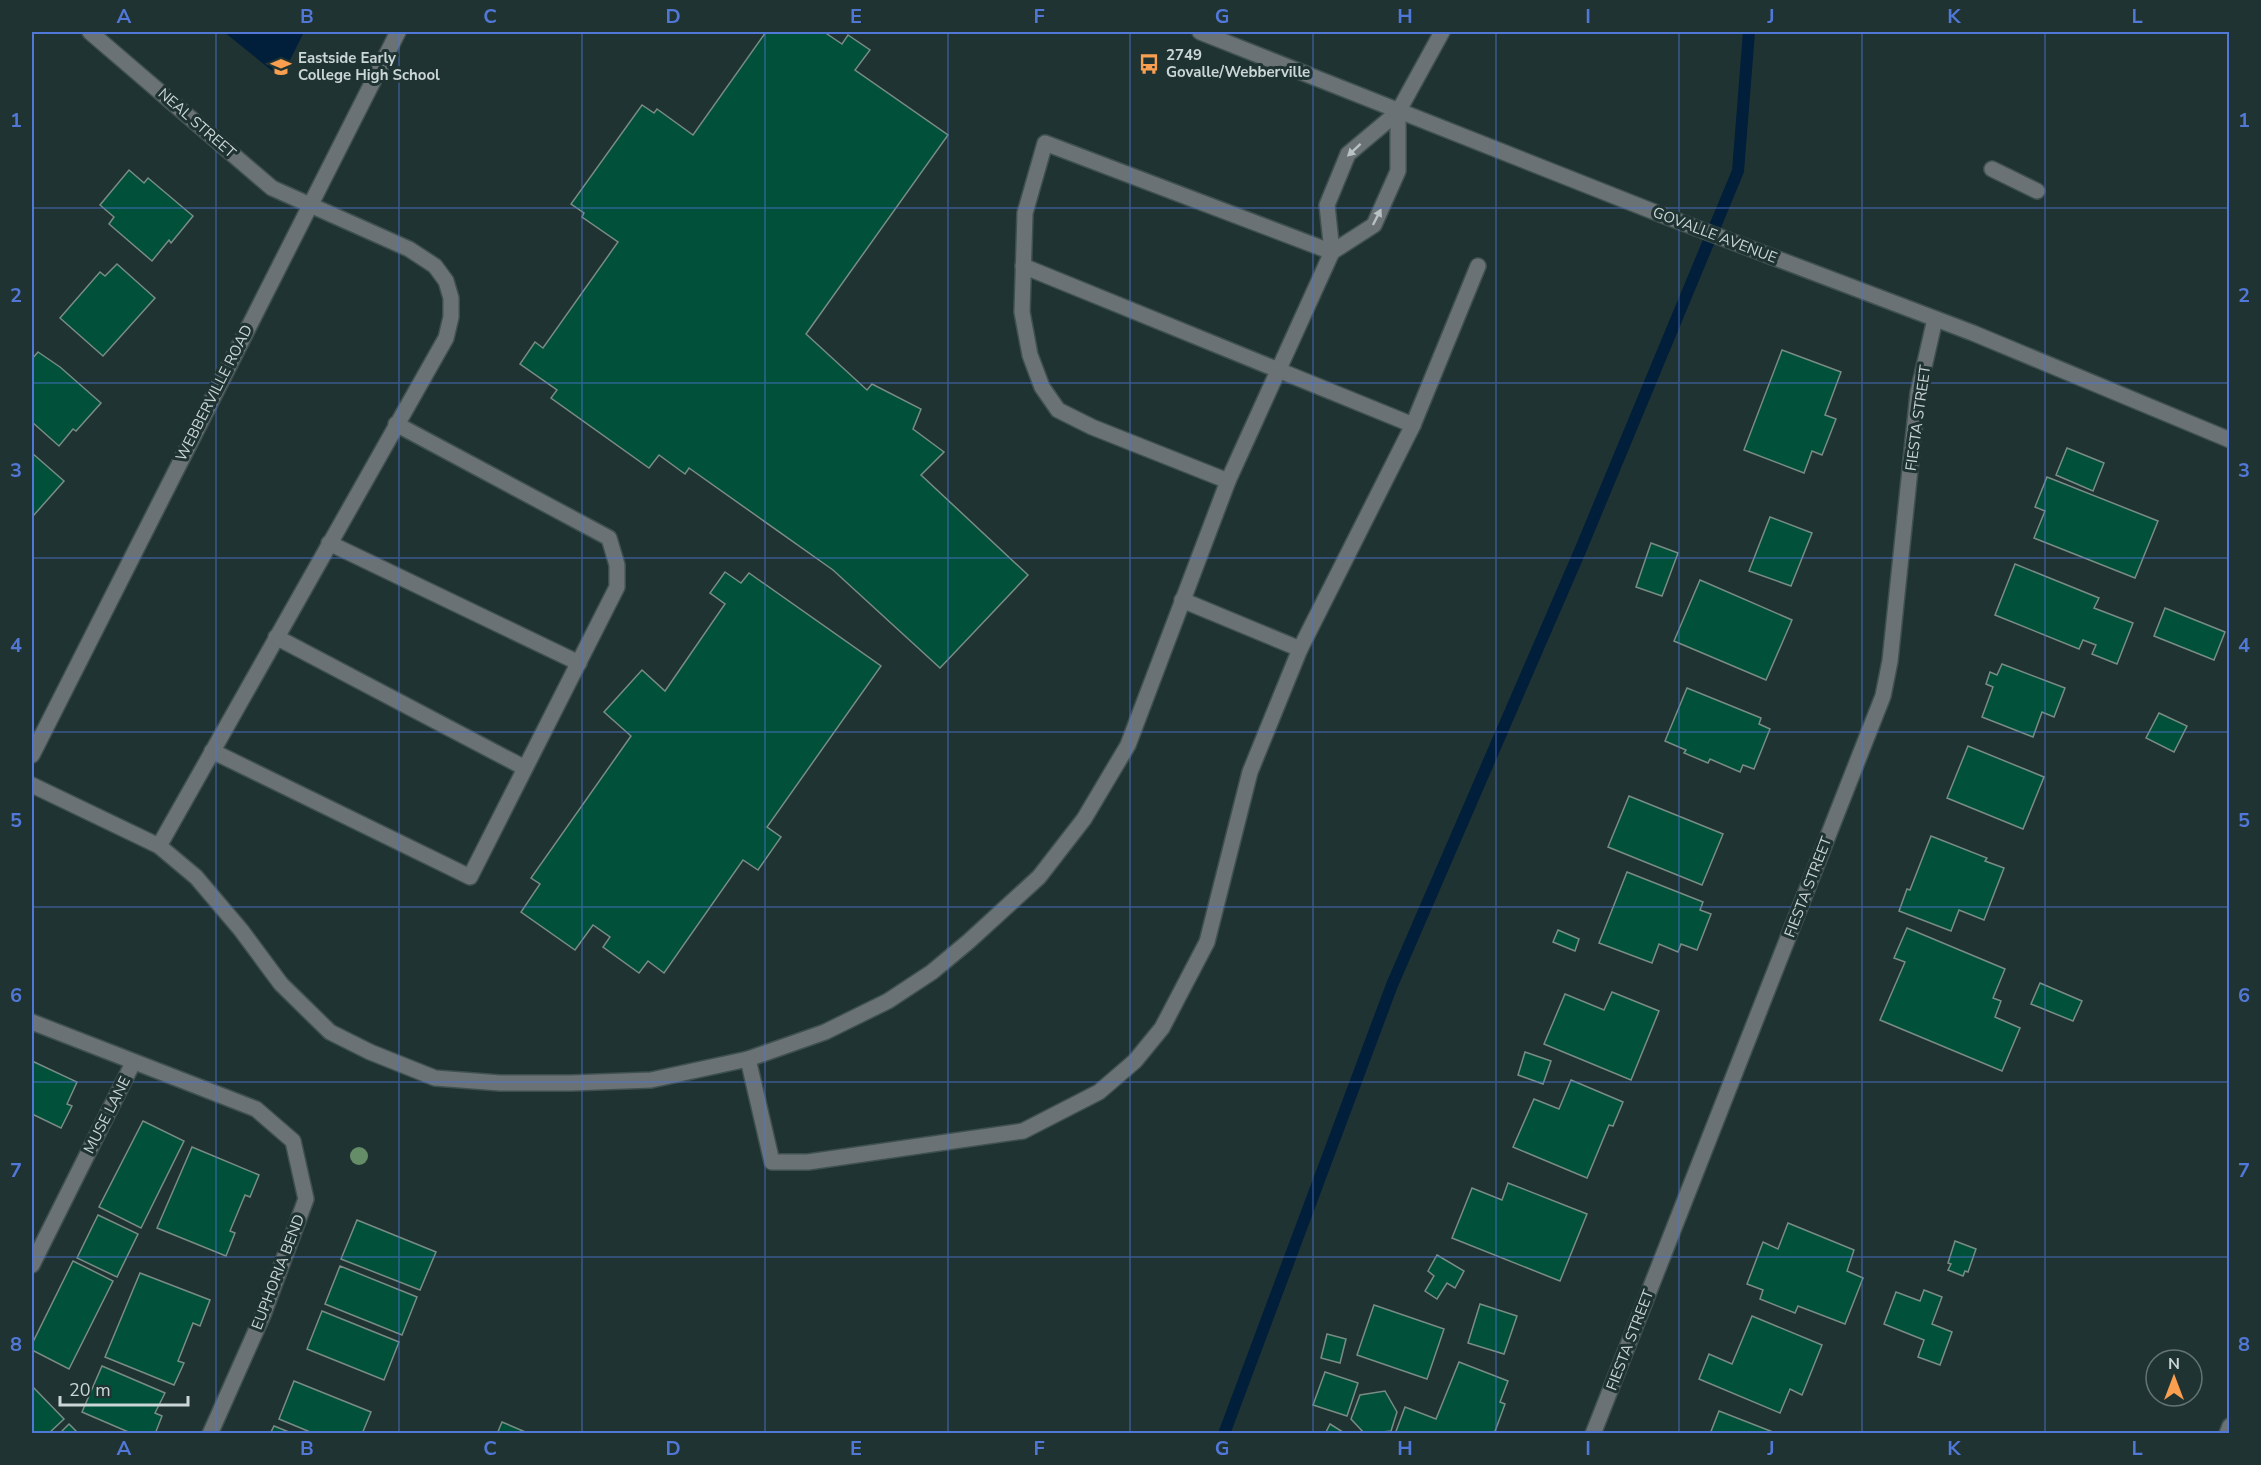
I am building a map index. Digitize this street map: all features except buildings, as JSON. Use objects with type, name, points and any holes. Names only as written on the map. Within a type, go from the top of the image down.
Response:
[{"type":"street","name":"NEAL STREET","points":[[90,32],[272,188],[409,249],[435,266],[446,281],[451,298],[451,317],[446,338],[159,846]]},
{"type":"street","name":"WEBBERVILLE ROAD","points":[[32,755],[398,32]]},
{"type":"street","name":"GOVALLE AVENUE","points":[[1200,32],[1662,215],[1980,336],[2229,440]]},
{"type":"street","points":[[32,784],[159,846],[196,877],[241,930],[281,984],[330,1032],[370,1052],[435,1078],[500,1083],[651,1080],[748,1059],[825,1032],[888,1001],[932,972],[1039,877],[1084,819],[1128,745],[1228,481],[1332,252],[1327,205],[1347,154],[1398,112],[1442,32]]},
{"type":"street","points":[[1332,252],[1374,225],[1398,171],[1398,112]]},
{"type":"street","points":[[1228,481],[1058,410],[1042,387],[1030,355],[1022,312],[1025,213],[1045,142],[1332,252]]},
{"type":"street","points":[[1992,169],[2037,191]]},
{"type":"street","points":[[1023,266],[1413,425]]},
{"type":"street","points":[[748,1059],[772,1162],[808,1162],[1023,1131],[1099,1092],[1135,1061],[1162,1028],[1207,942],[1250,772],[1300,649],[1413,425],[1478,266]]},
{"type":"street","name":"FIESTA STREET","points":[[1593,1434],[1883,696],[1890,661],[1918,393],[1935,319]]},
{"type":"street","points":[[212,751],[470,877],[617,587],[617,565],[609,538],[396,424]]},
{"type":"street","points":[[329,543],[579,663]]},
{"type":"street","points":[[1182,600],[1300,649]]},
{"type":"street","points":[[276,637],[525,768]]},
{"type":"street","name":"MUSE LANE","points":[[32,1022],[133,1063],[32,1265]]},
{"type":"street","name":"EUPHORIA BEND","points":[[133,1063],[256,1108],[293,1141],[306,1199],[262,1315],[210,1434]]},
{"type":"street","points":[[2227,1434],[2229,1426]]},
{"type":"water","points":[[224,32],[304,32],[281,78]]},
{"type":"waterway","points":[[1224,1434],[1392,985],[1580,551],[1738,171],[1749,32]]},
{"type":"place","name":"2749 Govalle/Webberville","points":[[1149,64]]},
{"type":"place","name":"Eastside Early College High School","points":[[281,67]]}]
